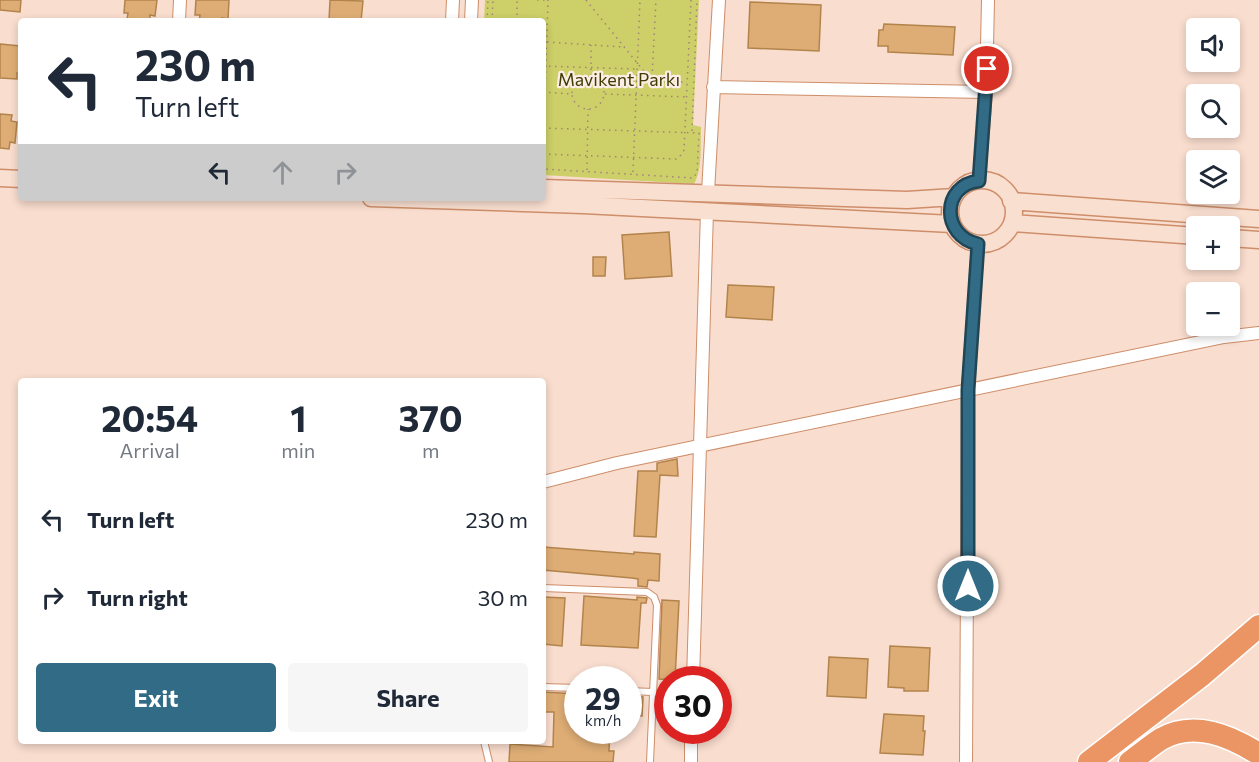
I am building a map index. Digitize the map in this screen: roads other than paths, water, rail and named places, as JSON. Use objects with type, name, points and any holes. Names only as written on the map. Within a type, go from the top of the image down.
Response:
[{"type":"highway","points":[[1089,762],[1202,675],[1259,626]]},
{"type":"highway","points":[[1130,762],[1162,738],[1185,731],[1214,732],[1237,740],[1259,754]]},
{"type":"main road","points":[[0,178],[18,179]]},
{"type":"main road","points":[[979,181],[994,183],[1003,188],[1011,201],[1014,216],[1005,234],[987,244],[966,240],[952,224],[950,214],[954,197],[964,186],[979,181]]},
{"type":"main road","points":[[546,188],[907,200],[954,197]]},
{"type":"main road","points":[[504,201],[952,224]]},
{"type":"main road","points":[[1011,201],[1254,216]]},
{"type":"main road","points":[[1012,223],[1186,235]]},
{"type":"main road","points":[[1240,239],[1259,240]]},
{"type":"street","points":[[179,18],[180,0]]},
{"type":"street","points":[[453,0],[453,18]]},
{"type":"street","points":[[471,18],[472,0]]},
{"type":"street","points":[[708,192],[719,0]]},
{"type":"street","points":[[979,181],[986,92],[988,0]]},
{"type":"street","points":[[713,87],[986,92]]},
{"type":"street","points":[[693,666],[707,211]]},
{"type":"street","points":[[966,762],[968,390],[978,244]]},
{"type":"street","points":[[546,481],[700,446],[968,390],[1224,337],[1259,333]]},
{"type":"street","points":[[691,762],[692,744]]},
{"type":"lane","points":[[546,588],[651,594],[657,605],[650,762]]},
{"type":"lane","points":[[546,687],[564,688]]},
{"type":"lane","points":[[642,691],[653,692]]},
{"type":"lane","points":[[485,744],[489,762]]},
{"type":"park label","name":"Mavikent Parkı","points":[[619,79]]}]
